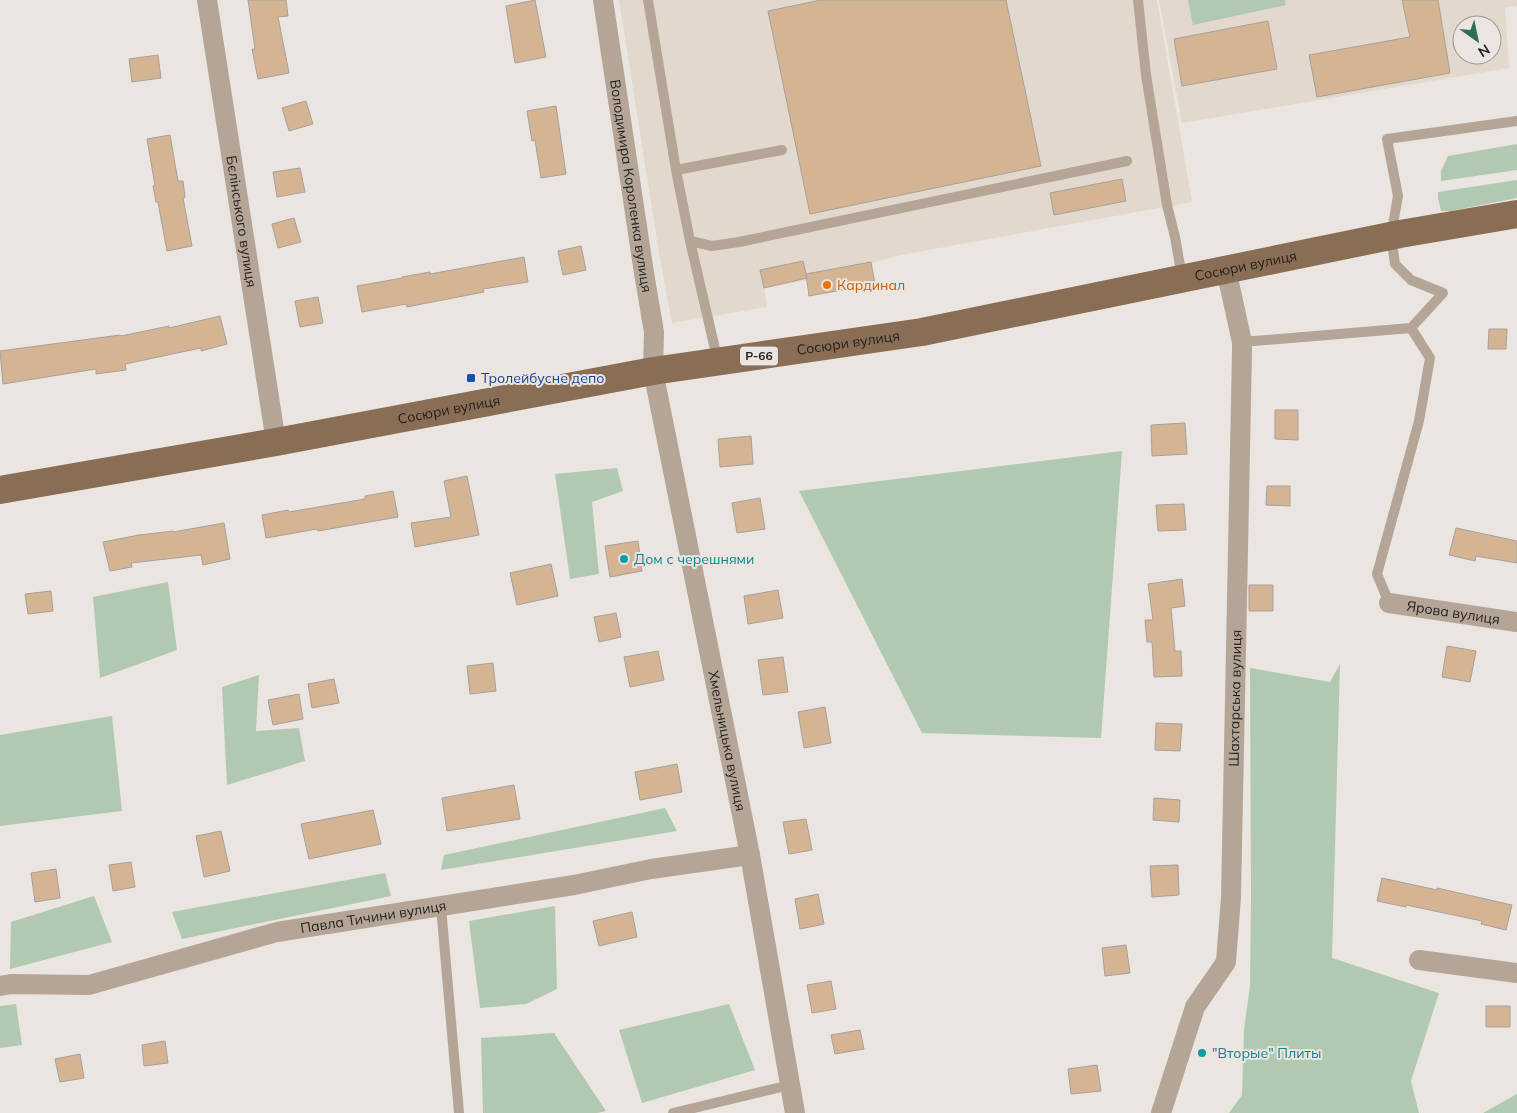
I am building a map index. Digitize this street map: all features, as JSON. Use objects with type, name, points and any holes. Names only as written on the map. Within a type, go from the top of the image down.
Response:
[{"type":"main road","name":"Сосюри вулиця","points":[[0,490],[276,442],[654,371],[922,332],[1391,236],[1517,214]]},
{"type":"street","name":"Бєлінського вулиця","points":[[207,0],[276,442]]},
{"type":"street","name":"Володимира Короленка вулиця","points":[[603,0],[654,332],[654,371]]},
{"type":"street","name":"Шахтарська вулиця","points":[[1161,1113],[1195,1007],[1226,962],[1231,897],[1242,342],[1226,269]]},
{"type":"street","name":"Хмельницька вулиця","points":[[654,371],[750,855],[795,1113]]},
{"type":"street","name":"Ярова вулиця","points":[[1390,603],[1517,622]]},
{"type":"street","name":"Павла Тичини вулиця","points":[[0,986],[11,984],[88,985],[277,932],[574,885],[651,869],[750,855]]},
{"type":"street","points":[[1419,960],[1517,974]]},
{"type":"lane","points":[[648,0],[676,170],[718,362]]},
{"type":"lane","points":[[1138,0],[1146,75],[1166,205],[1175,237],[1182,278]]},
{"type":"lane","points":[[1242,342],[1411,328],[1443,293],[1411,280],[1395,264],[1391,236],[1398,196],[1387,138],[1517,121]]},
{"type":"lane","points":[[676,170],[782,150]]},
{"type":"lane","points":[[690,241],[712,246],[739,242],[1127,161]]},
{"type":"lane","points":[[1390,603],[1377,574],[1420,421],[1430,358],[1411,328]]},
{"type":"lane","points":[[441,907],[459,1113]]},
{"type":"lane","points":[[673,1113],[790,1085]]},
{"type":"shaded area","points":[[619,0],[1157,0],[1192,202],[901,255],[804,281],[764,288],[767,307],[672,323]]},
{"type":"shaded area","points":[[1159,0],[1517,0],[1517,6],[1505,8],[1509,68],[1182,123]]},
{"type":"green space","points":[[1188,0],[1285,0],[1286,5],[1193,25]]},
{"type":"green space","points":[[1517,144],[1517,170],[1441,181],[1441,171],[1448,156]]},
{"type":"green space","points":[[1517,180],[1517,198],[1451,211],[1441,211],[1438,192]]},
{"type":"green space","points":[[1122,451],[1101,738],[922,733],[799,491]]},
{"type":"green space","points":[[617,468],[623,491],[592,502],[599,574],[570,579],[555,474]]},
{"type":"green space","points":[[168,582],[177,650],[100,678],[93,597]]},
{"type":"green space","points":[[1340,664],[1332,958],[1439,993],[1411,1081],[1419,1113],[1229,1113],[1242,1095],[1244,1029],[1250,986],[1250,668],[1330,682]]},
{"type":"green space","points":[[259,675],[256,731],[299,728],[305,761],[227,785],[222,687]]},
{"type":"green space","points":[[112,716],[122,811],[0,826],[0,735]]},
{"type":"green space","points":[[665,808],[677,831],[441,870],[444,855]]},
{"type":"green space","points":[[385,873],[391,896],[182,939],[172,912]]},
{"type":"green space","points":[[94,896],[112,942],[10,969],[11,922]]},
{"type":"green space","points":[[555,906],[557,989],[526,1004],[480,1008],[469,921]]},
{"type":"green space","points":[[16,1004],[22,1045],[0,1048],[0,1006]]},
{"type":"green space","points":[[729,1004],[755,1070],[642,1103],[619,1030]]},
{"type":"green space","points":[[554,1033],[606,1111],[597,1113],[483,1113],[481,1038]]},
{"type":"green space","points":[[1517,1094],[1517,1113],[1483,1113]]},
{"type":"building","points":[[248,0],[286,0],[288,16],[278,17],[289,73],[258,79],[252,49],[255,49]]},
{"type":"building","points":[[535,0],[546,57],[515,63],[506,6]]},
{"type":"building","points":[[821,0],[1006,0],[1041,166],[810,214],[768,11]]},
{"type":"building","points":[[1402,0],[1438,0],[1450,73],[1317,97],[1309,55],[1410,37]]},
{"type":"building","points":[[1268,21],[1277,69],[1182,86],[1174,39]]},
{"type":"building","points":[[158,55],[161,78],[132,82],[129,59]]},
{"type":"building","points":[[306,101],[313,124],[289,131],[282,108]]},
{"type":"building","points":[[556,106],[566,174],[541,178],[535,140],[532,141],[527,111]]},
{"type":"building","points":[[170,135],[178,181],[183,181],[185,197],[183,198],[192,246],[167,251],[158,202],[156,202],[153,186],[155,185],[147,139]]},
{"type":"building","points":[[300,168],[305,192],[277,197],[273,172]]},
{"type":"building","points":[[1122,179],[1126,201],[1054,215],[1050,193]]},
{"type":"building","points":[[294,218],[301,242],[278,248],[272,224]]},
{"type":"building","points":[[581,246],[586,270],[563,275],[558,251]]},
{"type":"building","points":[[524,257],[528,282],[483,289],[484,292],[407,307],[406,304],[362,312],[357,286]]},
{"type":"building","points":[[803,261],[807,278],[764,288],[760,270]]},
{"type":"building","points":[[871,262],[875,284],[809,296],[806,274]]},
{"type":"building","points":[[318,297],[323,323],[300,327],[295,301]]},
{"type":"building","points":[[220,316],[227,344],[201,351],[201,348],[125,364],[126,370],[96,374],[96,369],[3,384],[0,351],[121,336],[169,326],[169,328]]},
{"type":"building","points":[[1489,329],[1507,329],[1506,349],[1488,349]]},
{"type":"building","points":[[1275,410],[1298,410],[1298,440],[1275,439]]},
{"type":"building","points":[[1185,423],[1187,454],[1152,456],[1151,425]]},
{"type":"building","points":[[751,436],[753,464],[720,467],[718,439]]},
{"type":"building","points":[[467,476],[479,535],[415,547],[411,523],[451,517],[444,481]]},
{"type":"building","points":[[1267,486],[1290,486],[1290,506],[1266,505]]},
{"type":"building","points":[[393,491],[398,517],[266,538],[262,515],[365,499],[365,496]]},
{"type":"building","points":[[760,498],[765,529],[737,533],[732,503]]},
{"type":"building","points":[[1184,504],[1186,530],[1158,531],[1156,505]]},
{"type":"building","points":[[224,523],[230,559],[203,565],[201,555],[131,563],[132,567],[110,571],[103,542]]},
{"type":"building","points":[[1456,528],[1517,541],[1517,563],[1476,556],[1475,561],[1449,555]]},
{"type":"building","name":"Дом с черешнями","points":[[638,541],[642,571],[610,577],[605,546]]},
{"type":"building","points":[[551,564],[558,596],[517,605],[510,573]]},
{"type":"building","points":[[1182,579],[1185,606],[1171,608],[1175,651],[1181,651],[1182,676],[1154,677],[1152,642],[1147,642],[1145,620],[1153,620],[1148,584]]},
{"type":"building","points":[[1249,585],[1273,585],[1273,611],[1249,611]]},
{"type":"building","points":[[778,590],[783,618],[748,624],[744,596]]},
{"type":"building","points":[[51,591],[53,611],[28,614],[25,594]]},
{"type":"building","points":[[616,613],[621,637],[599,642],[594,617]]},
{"type":"building","points":[[1447,646],[1476,651],[1470,682],[1442,677]]},
{"type":"building","points":[[658,651],[664,680],[630,687],[624,657]]},
{"type":"building","points":[[783,657],[788,692],[763,695],[758,660]]},
{"type":"building","points":[[493,663],[496,691],[470,694],[467,666]]},
{"type":"building","points":[[334,679],[339,703],[312,708],[308,684]]},
{"type":"building","points":[[299,694],[303,719],[273,725],[268,700]]},
{"type":"building","points":[[825,707],[831,743],[804,748],[798,712]]},
{"type":"building","points":[[1156,723],[1182,724],[1180,751],[1155,750]]},
{"type":"building","points":[[677,764],[682,792],[640,800],[635,772]]},
{"type":"building","points":[[514,785],[520,819],[447,831],[442,798]]},
{"type":"building","points":[[1154,798],[1180,800],[1179,822],[1153,820]]},
{"type":"building","points":[[373,810],[381,844],[309,859],[301,824]]},
{"type":"building","points":[[806,819],[812,850],[789,854],[783,822]]},
{"type":"building","points":[[221,831],[230,871],[204,877],[196,836]]},
{"type":"building","points":[[131,862],[135,887],[113,891],[109,865]]},
{"type":"building","points":[[1178,865],[1179,895],[1152,897],[1150,866]]},
{"type":"building","points":[[56,869],[60,898],[35,902],[31,873]]},
{"type":"building","points":[[1382,878],[1512,905],[1506,930],[1481,924],[1482,921],[1377,901]]},
{"type":"building","points":[[818,894],[824,924],[800,929],[795,899]]},
{"type":"building","points":[[632,912],[637,937],[599,946],[593,921]]},
{"type":"building","points":[[1126,945],[1130,973],[1105,976],[1102,948]]},
{"type":"building","points":[[831,981],[836,1009],[812,1013],[807,985]]},
{"type":"building","points":[[1486,1006],[1510,1006],[1510,1027],[1486,1027]]},
{"type":"building","points":[[860,1030],[864,1049],[835,1054],[831,1035]]},
{"type":"building","points":[[165,1041],[168,1063],[144,1066],[142,1045]]},
{"type":"building","points":[[80,1054],[84,1078],[60,1082],[55,1059]]},
{"type":"building","points":[[1097,1065],[1101,1091],[1071,1094],[1068,1069]]},
{"type":"place","name":"Кардинал","points":[[827,285]]},
{"type":"place","name":"Тролейбусне депо","points":[[471,378]]},
{"type":"place","name":"Дом с черешнями","points":[[624,559]]},
{"type":"place","name":"\"Вторые\" Плиты","points":[[1202,1053]]}]
